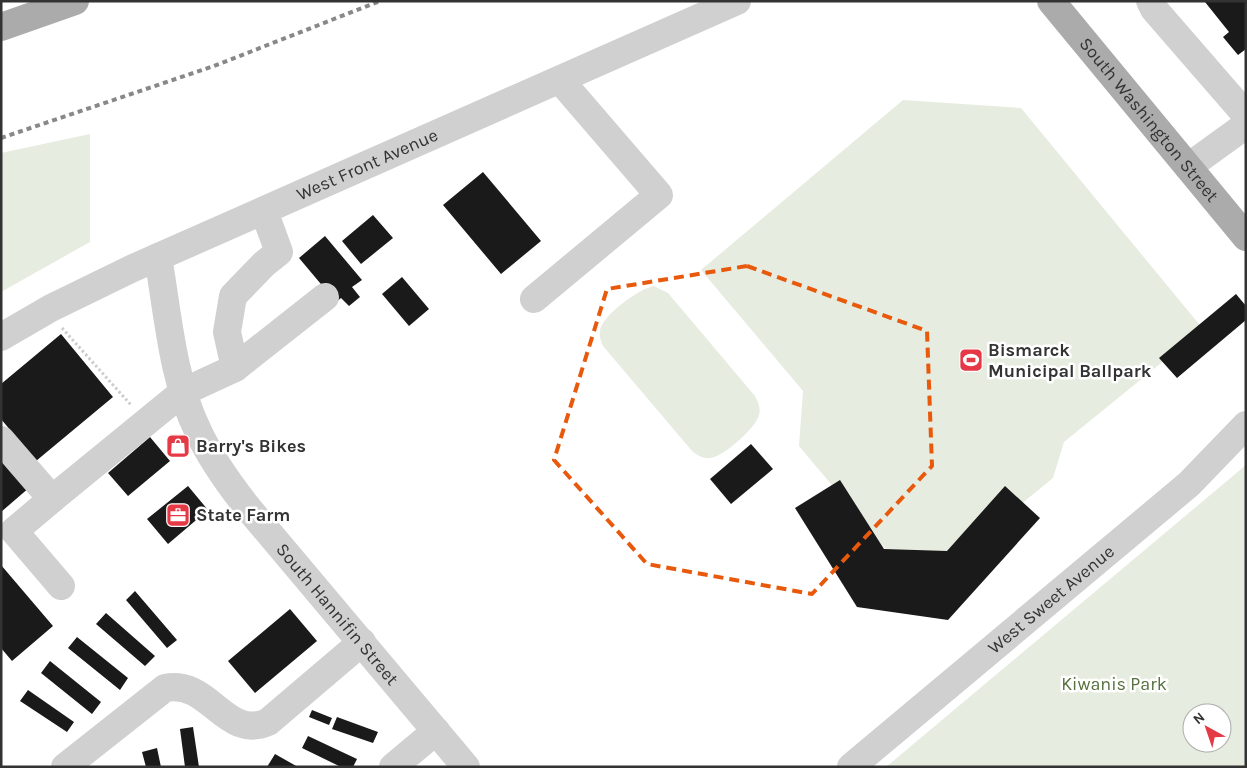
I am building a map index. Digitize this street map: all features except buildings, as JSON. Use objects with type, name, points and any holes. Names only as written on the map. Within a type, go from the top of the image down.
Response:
[{"type":"main road","points":[[1,27],[75,1]]},
{"type":"main road","name":"South Washington Street","points":[[1051,1],[1246,237]]},
{"type":"street","name":"West Front Avenue","points":[[1,338],[51,308],[158,257],[737,1]]},
{"type":"street","points":[[1150,1],[1246,115]]},
{"type":"street","points":[[534,299],[658,195],[560,80]]},
{"type":"street","points":[[1188,167],[1246,125]]},
{"type":"street","points":[[235,368],[227,332],[233,296],[264,264],[279,252],[264,211]]},
{"type":"street","name":"South Hannifin Street","points":[[158,257],[183,392],[197,431],[219,469],[248,508],[466,767]]},
{"type":"street","points":[[61,586],[14,531],[183,392],[235,368],[325,297]]},
{"type":"street","name":"West Sweet Avenue","points":[[852,767],[1172,499],[1212,462],[1246,425]]},
{"type":"street","points":[[1,440],[52,499]]},
{"type":"street","points":[[65,767],[153,695],[170,687],[188,688],[199,693],[236,723],[244,726],[259,726],[268,722],[362,642]]},
{"type":"street","points":[[393,767],[436,731]]},
{"type":"path","points":[[51,308],[64,330],[134,408]]},
{"type":"highlighted area","points":[[747,266],[927,331],[932,466],[812,594],[647,564],[554,460],[607,289]]},
{"type":"green space","name":"Bismarck Municipal Ballpark","points":[[903,100],[1021,108],[1203,329],[1064,442],[1053,478],[947,565],[898,564],[799,446],[803,391],[701,270]]},
{"type":"green space","points":[[90,134],[90,242],[1,292],[1,153]]},
{"type":"green space","points":[[654,286],[668,293],[755,396],[758,403],[760,410],[757,421],[746,434],[723,453],[716,456],[705,458],[692,451],[603,346],[600,331],[607,318],[631,297]]},
{"type":"green space","name":"Kiwanis Park","points":[[1246,465],[1246,767],[886,767]]},
{"type":"railway","points":[[1,138],[214,66],[380,1]]},
{"type":"place","name":"Bismarck Municipal Ballpark","points":[[971,360]]},
{"type":"place","name":"Barry's Bikes","points":[[178,446]]},
{"type":"place","name":"State Farm","points":[[178,515]]}]
